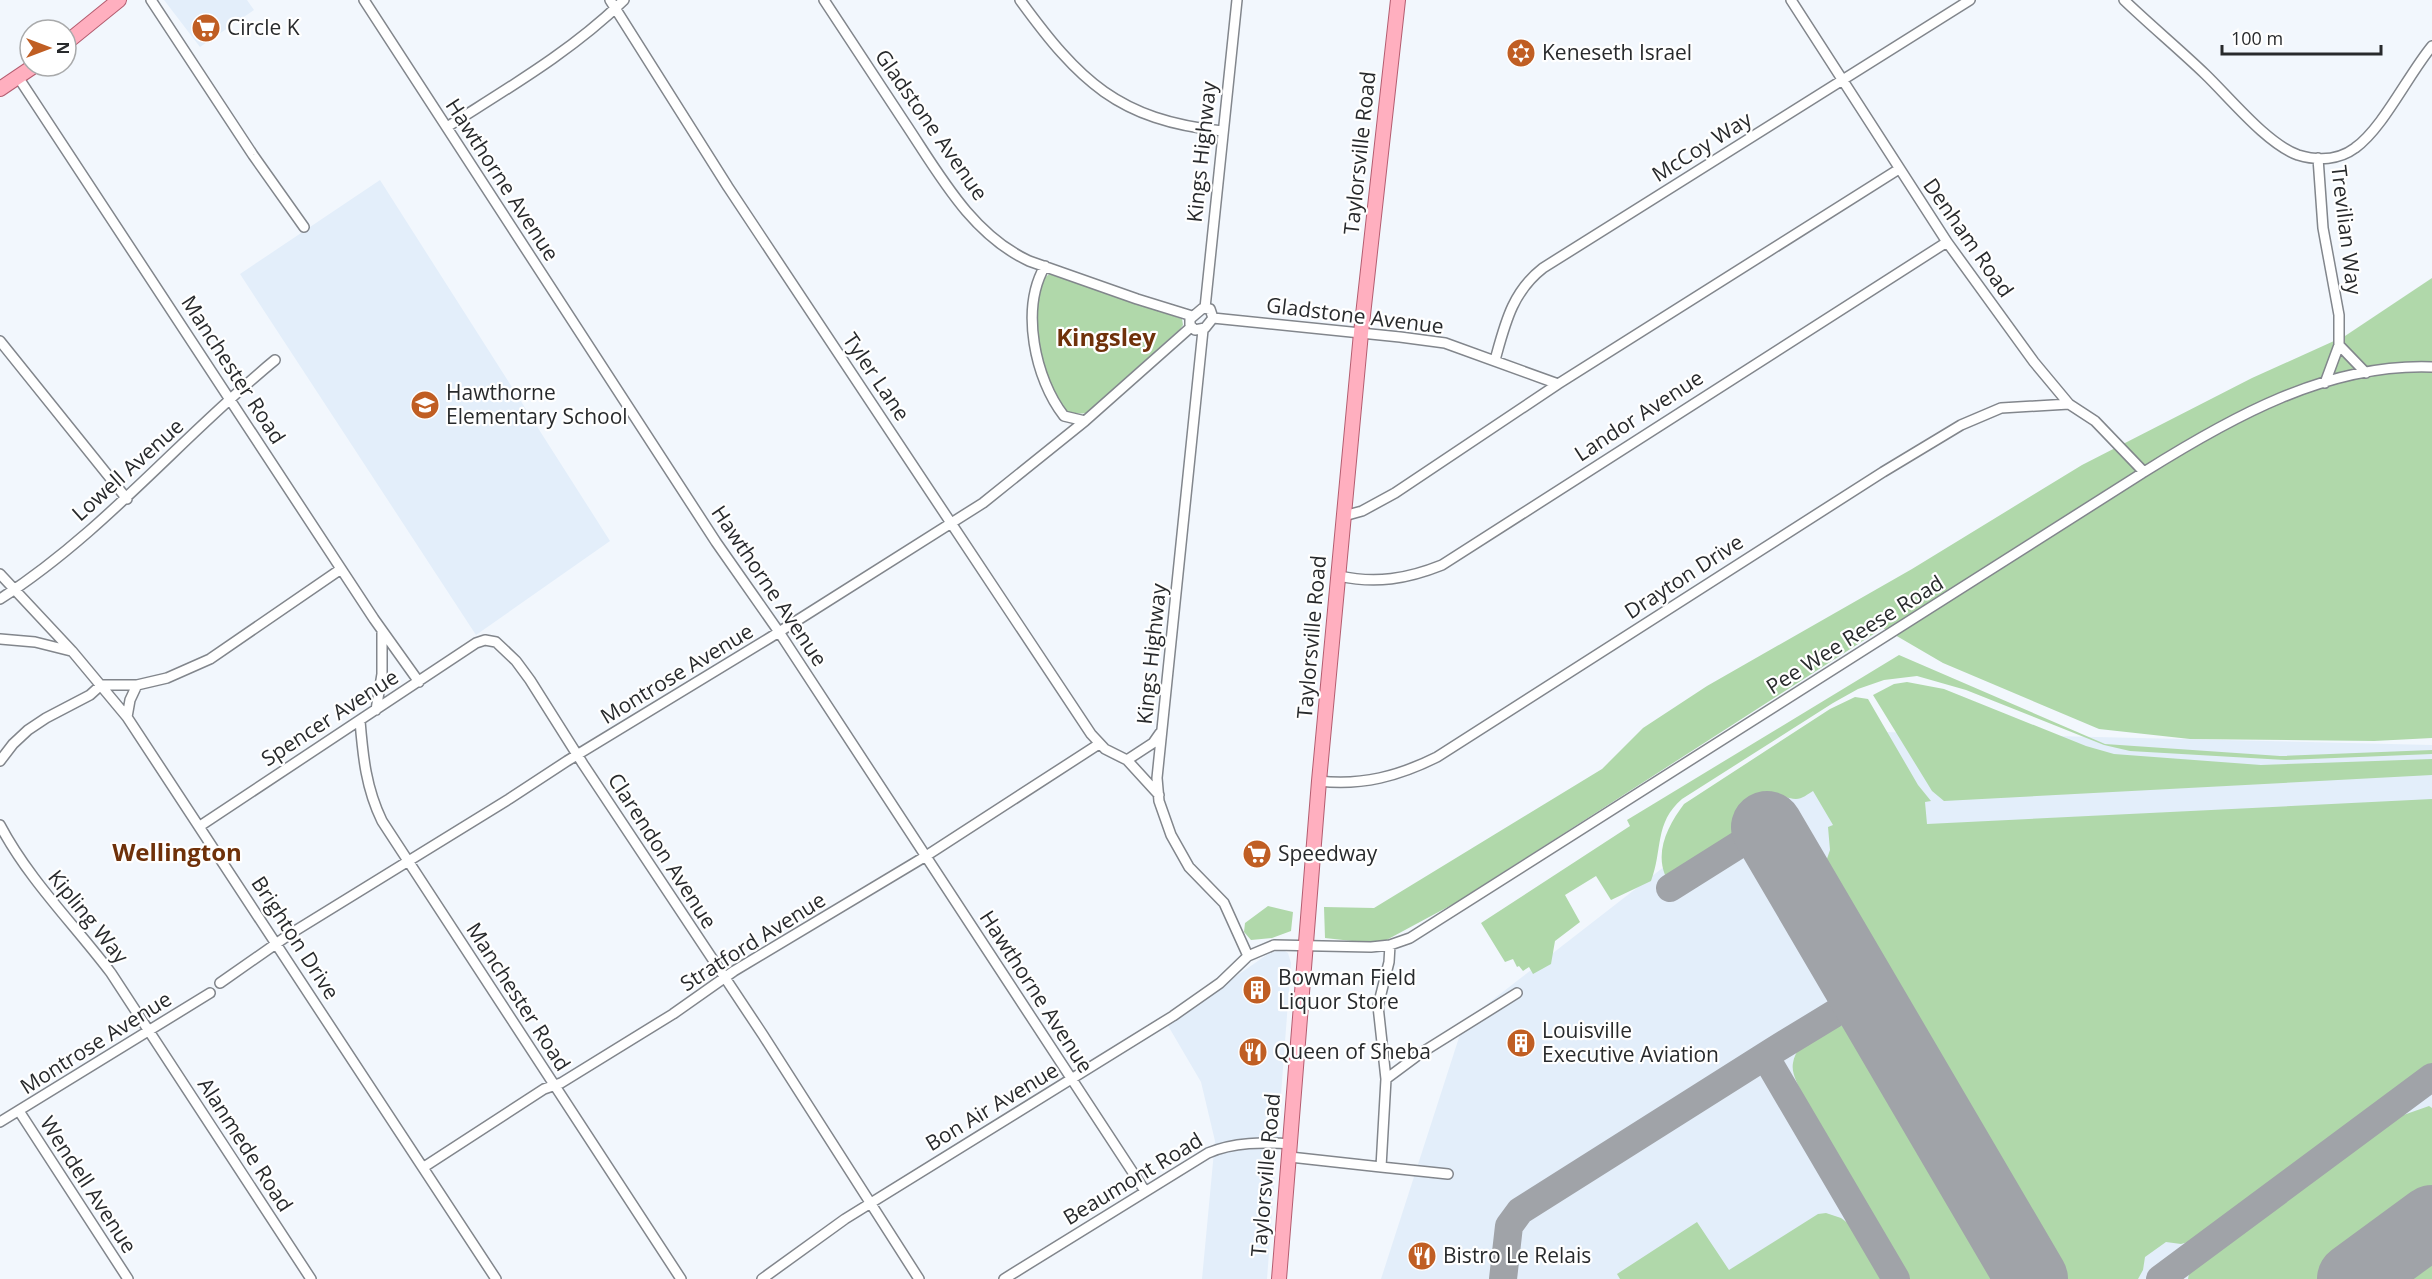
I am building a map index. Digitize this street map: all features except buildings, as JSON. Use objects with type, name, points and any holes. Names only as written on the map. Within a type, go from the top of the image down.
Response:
[{"type":"main road","points":[[78,34],[119,0]]},
{"type":"main road","name":"Taylorsville Road","points":[[1279,1279],[1319,781],[1361,333],[1398,0]]},
{"type":"main road","points":[[0,89],[18,77]]},
{"type":"street","points":[[151,0],[253,155],[304,227]]},
{"type":"street","name":"Hawthorne Avenue","points":[[364,0],[716,542],[779,632],[1144,1191]]},
{"type":"street","name":"Tyler Lane","points":[[610,0],[728,187],[750,217],[864,394],[1099,744],[1126,760],[1159,795]]},
{"type":"street","points":[[447,127],[587,35],[624,0]]},
{"type":"street","name":"Gladstone Avenue","points":[[824,0],[958,201],[993,237],[1014,254],[1192,316]]},
{"type":"street","points":[[1020,0],[1051,42],[1079,73],[1095,86],[1120,102],[1159,119],[1182,126],[1222,131]]},
{"type":"street","name":"Kings Highway","points":[[1205,308],[1237,0]]},
{"type":"street","name":"Denham Road","points":[[1791,0],[1947,242],[2034,362],[2069,404],[2095,421],[2144,472]]},
{"type":"street","name":"McCoy Way","points":[[1494,360],[1516,297],[1535,274],[1970,0]]},
{"type":"street","name":"Trevilian Way","points":[[2124,0],[2276,143],[2300,155],[2318,158],[2323,228],[2336,292],[2338,345],[2325,382]]},
{"type":"street","points":[[2318,158],[2337,158],[2362,143],[2432,46]]},
{"type":"street","name":"Manchester Road","points":[[19,78],[382,631],[419,682]]},
{"type":"street","points":[[1344,516],[1362,511],[1395,493],[1558,384],[1899,169]]},
{"type":"street","name":"Landor Avenue","points":[[1339,576],[1368,580],[1396,579],[1423,572],[1449,560],[1947,242]]},
{"type":"street","points":[[1045,266],[1038,281],[1035,297],[1035,347],[1044,382],[1064,416],[1063,439]]},
{"type":"street","points":[[1205,308],[1210,309],[1214,318],[1203,330],[1195,330],[1191,327],[1192,316],[1205,308]]},
{"type":"street","name":"Gladstone Avenue","points":[[1214,318],[1445,344],[1558,384]]},
{"type":"street","name":"Montrose Avenue","points":[[220,983],[277,944],[983,503],[1085,421],[1191,327]]},
{"type":"street","name":"Kings Highway","points":[[1203,330],[1157,778],[1165,819],[1180,851],[1198,878],[1224,903],[1248,956]]},
{"type":"street","points":[[0,341],[127,499]]},
{"type":"street","points":[[2338,345],[2366,373]]},
{"type":"street","name":"Lowell Avenue","points":[[0,599],[31,579],[127,499],[229,398],[275,360]]},
{"type":"street","name":"Pee Wee Reese Road","points":[[1306,946],[1371,947],[1402,942],[2144,472],[2222,425],[2325,382],[2394,368],[2432,367]]},
{"type":"street","name":"Drayton Drive","points":[[1319,781],[1344,783],[1371,781],[1411,770],[1437,757],[1873,478],[1960,425],[2001,408],[2069,404]]},
{"type":"street","points":[[1064,416],[1085,421]]},
{"type":"street","points":[[0,761],[28,730],[46,717],[90,694],[101,685],[137,685],[167,678],[210,659],[341,569]]},
{"type":"street","name":"Brighton Drive","points":[[0,574],[72,651],[127,717],[496,1279]]},
{"type":"street","points":[[376,710],[382,674],[382,631]]},
{"type":"street","points":[[0,639],[35,642],[72,651]]},
{"type":"street","name":"Spencer Avenue","points":[[200,826],[480,641]]},
{"type":"street","name":"Clarendon Avenue","points":[[480,641],[496,642],[516,662],[919,1279]]},
{"type":"street","points":[[127,717],[130,700],[137,685]]},
{"type":"street","name":"Manchester Road","points":[[360,721],[364,770],[372,800],[382,821],[681,1279]]},
{"type":"street","points":[[1126,760],[1153,743],[1162,731]]},
{"type":"street","name":"Stratford Avenue","points":[[424,1167],[544,1089],[555,1085],[672,1014],[724,978],[926,856],[1099,744]]},
{"type":"street","name":"Kipling Way","points":[[0,825],[20,862],[81,933],[111,973],[149,1031]]},
{"type":"street","name":"Bon Air Avenue","points":[[762,1279],[813,1241],[871,1203],[1210,991],[1248,956],[1274,945],[1306,946]]},
{"type":"street","points":[[1381,1167],[1386,1079],[1378,1006],[1389,962],[1390,945]]},
{"type":"street","name":"Montrose Avenue","points":[[0,1122],[210,993]]},
{"type":"street","points":[[1386,1079],[1421,1053],[1516,993]]},
{"type":"street","name":"Alanmede Road","points":[[149,1031],[311,1279]]},
{"type":"street","name":"Wendell Avenue","points":[[19,1111],[128,1279]]},
{"type":"street","name":"Beaumont Road","points":[[1004,1279],[1194,1160],[1217,1149],[1260,1143],[1381,1167],[1448,1174]]},
{"type":"shaded area","name":"Circle K","points":[[164,0],[247,0],[254,10],[200,47]]},
{"type":"shaded area","name":"Hawthorne Elementary School","points":[[380,180],[610,541],[476,635],[240,274]]},
{"type":"shaded area","points":[[1839,731],[2432,745],[2432,1279],[1381,1279],[1464,1022]]},
{"type":"shaded area","points":[[1282,949],[1288,953],[1291,963],[1267,1279],[1202,1279],[1215,1141],[1201,1082],[1167,1024],[1268,954]]},
{"type":"green space","points":[[1049,274],[1182,319],[1183,325],[1180,329],[1086,413],[1069,412],[1058,401],[1043,365],[1038,344],[1037,301],[1041,285]]},
{"type":"green space","points":[[2432,278],[2432,738],[2374,741],[2190,739],[2099,729],[1943,663],[1883,628],[1457,902],[1379,944],[1325,938],[1324,907],[1374,908],[1602,769],[1643,728],[1707,686],[1912,569],[2082,465],[2252,378],[2345,336]]},
{"type":"green space","points":[[1899,655],[2105,744],[2280,756],[2432,750],[2432,754],[2285,760],[2130,751],[2104,745],[1966,690],[1917,676],[1884,680],[1858,689],[1833,703],[1682,799],[1673,808],[1663,827],[1651,881],[1611,900],[1596,876],[1565,895],[1580,922],[1555,941],[1551,964],[1533,974],[1529,967],[1523,971],[1519,966],[1517,967],[1513,959],[1505,962],[1481,923],[1630,826],[1627,820]]},
{"type":"green space","points":[[1907,682],[1944,689],[2086,746],[2114,754],[2261,765],[2432,759],[2432,775],[1944,801],[1932,791],[1873,695],[1894,684]]},
{"type":"green space","points":[[1855,697],[1868,699],[1918,785],[1931,801],[1925,802],[1927,824],[2432,799],[2432,1064],[2192,1241],[2181,1244],[2166,1242],[2145,1257],[2143,1270],[2138,1279],[2058,1279],[1821,876],[1830,850],[1828,827],[1833,825],[1813,791],[1798,799],[1782,797],[1765,800],[1751,808],[1741,821],[1734,837],[1672,874],[1665,875],[1662,856],[1665,838],[1684,804],[1830,709]]},
{"type":"green space","points":[[1268,906],[1293,912],[1291,931],[1272,938],[1251,940],[1244,932],[1245,923]]},
{"type":"green space","points":[[1853,1024],[1873,1038],[2016,1279],[1910,1279],[1802,1094],[1793,1071],[1796,1054],[1808,1040],[1825,1030]]},
{"type":"green space","points":[[2429,1106],[2432,1108],[2432,1198],[2321,1279],[2188,1279],[2190,1268],[2197,1260],[2318,1170],[2395,1118]]},
{"type":"green space","points":[[1826,1213],[1841,1218],[1849,1224],[1881,1279],[1620,1279],[1617,1274],[1697,1222],[1729,1270],[1818,1214]]},
{"type":"green space","points":[[2432,1242],[2432,1279],[2382,1279]]},
{"type":"taxiway","points":[[1670,888],[1767,827]]},
{"type":"taxiway","points":[[1503,1279],[1509,1226],[1520,1211],[1865,995]]},
{"type":"taxiway","points":[[1765,1056],[1896,1279]]},
{"type":"taxiway","points":[[2160,1279],[2432,1077]]},
{"type":"runway","points":[[1767,827],[2032,1279]]},
{"type":"runway","points":[[2353,1279],[2432,1221]]},
{"type":"place","name":"Circle K","points":[[206,28]]},
{"type":"place","name":"Keneseth Israel","points":[[1521,53]]},
{"type":"place","name":"Hawthorne Elementary School","points":[[425,405]]},
{"type":"place","name":"Speedway","points":[[1257,854]]},
{"type":"place","name":"Bowman Field Liquor Store","points":[[1257,990]]},
{"type":"place","name":"Louisville Executive Aviation","points":[[1521,1043]]},
{"type":"place","name":"Queen of Sheba","points":[[1253,1052]]},
{"type":"place","name":"Bistro Le Relais","points":[[1422,1256]]},
{"type":"district","name":"Kingsley","points":[[1106,338]]},
{"type":"district","name":"Wellington","points":[[177,853]]}]
